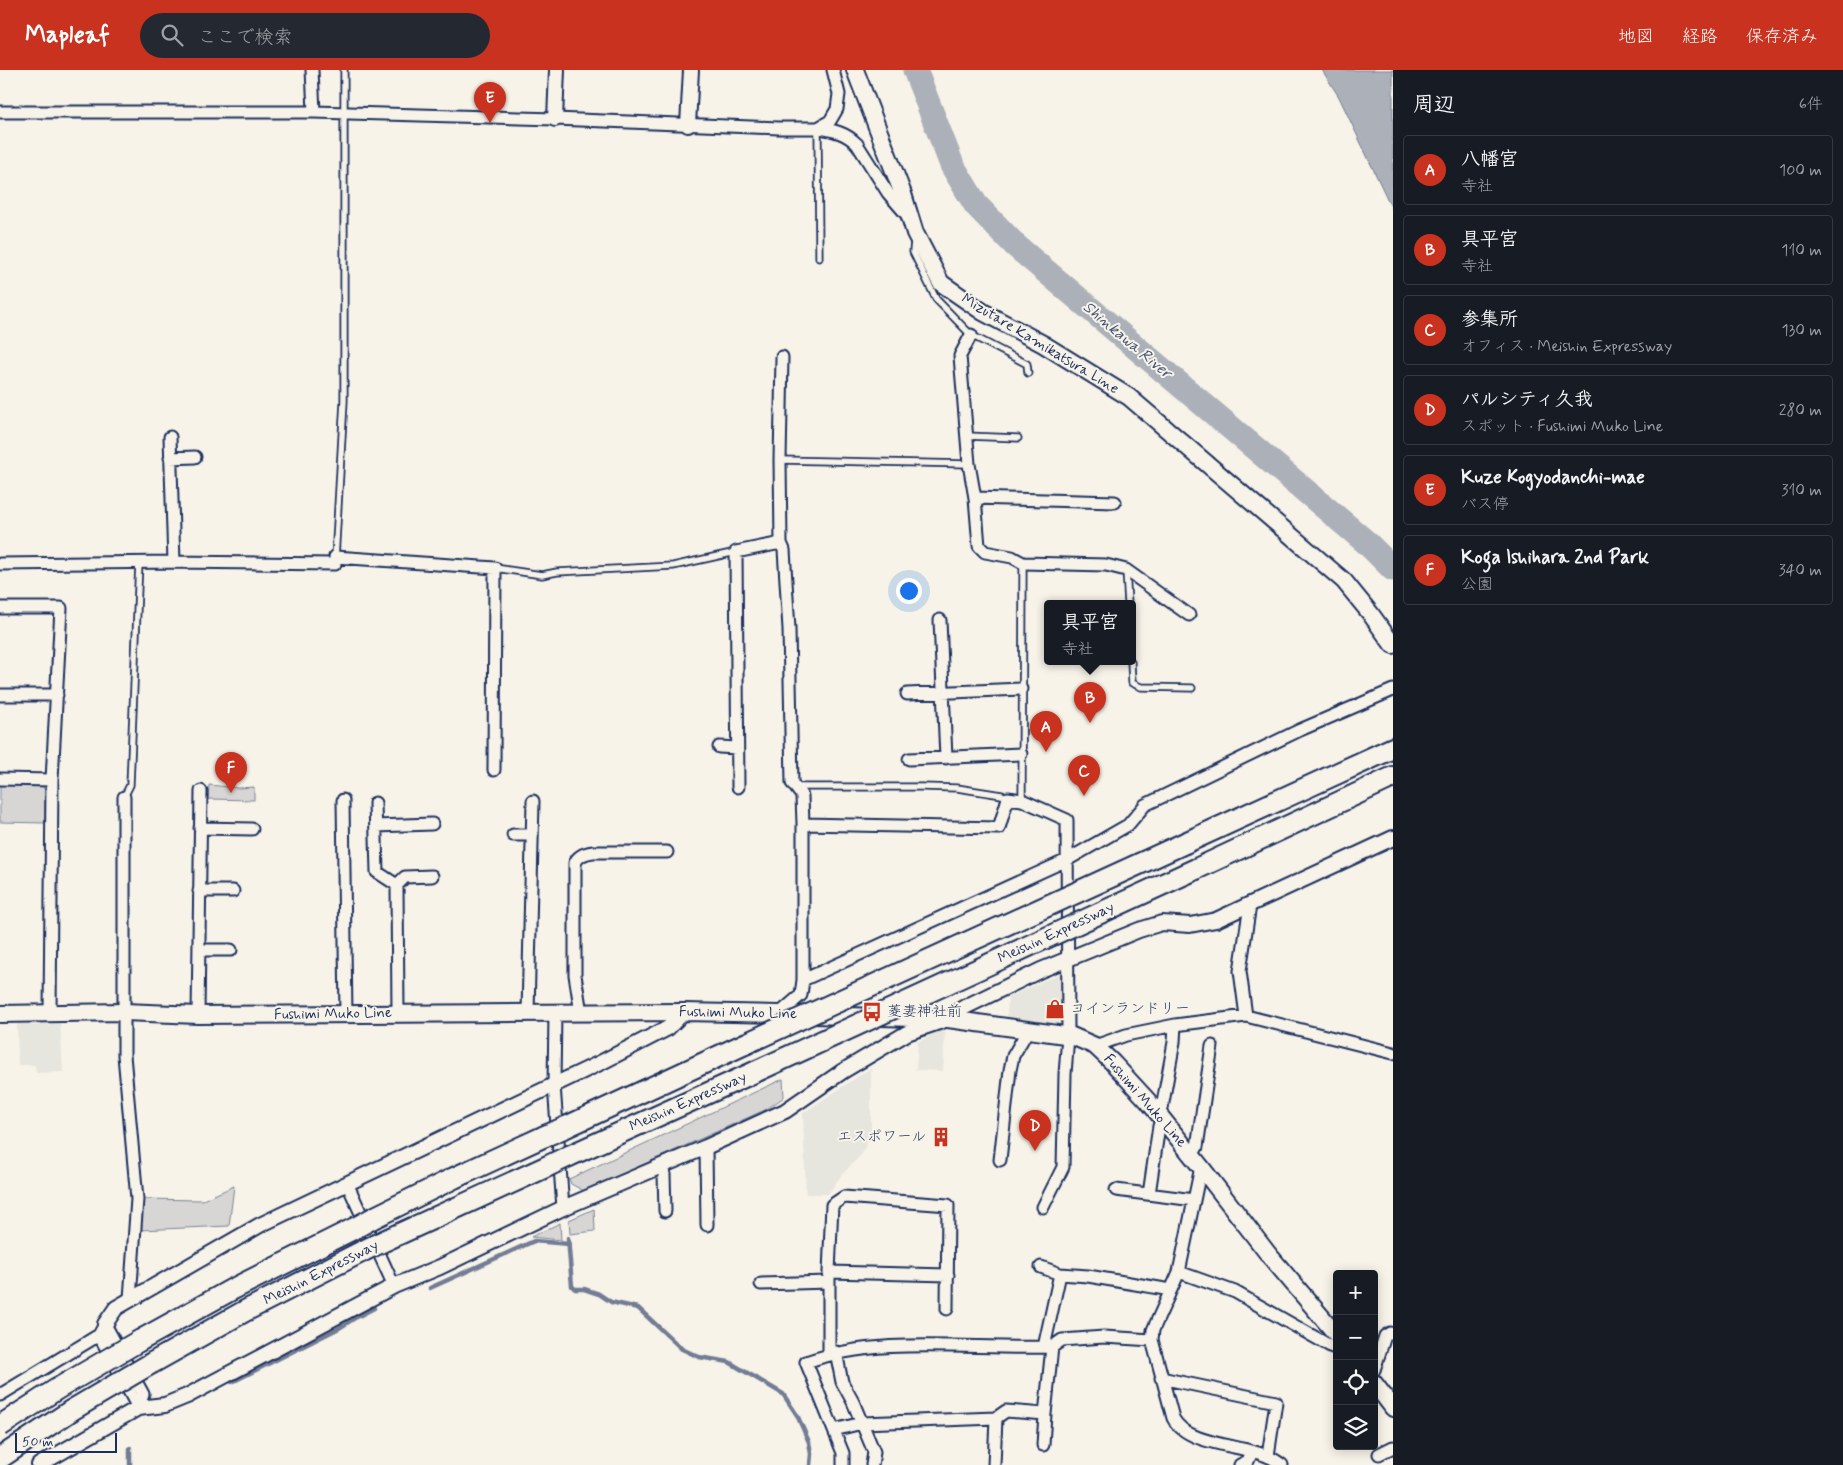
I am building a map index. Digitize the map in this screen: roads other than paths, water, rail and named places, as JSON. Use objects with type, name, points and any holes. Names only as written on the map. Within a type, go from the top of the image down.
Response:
[{"type":"highway","name":"Meishin Expressway","points":[[0,1426],[57,1389],[231,1290],[454,1178],[1184,842],[1393,748]]},
{"type":"highway","name":"Meishin Expressway","points":[[0,1458],[72,1410],[152,1363],[245,1311],[386,1240],[1393,777]]},
{"type":"main road","name":"Mizutare Kamikatsura Line","points":[[855,70],[903,194],[912,226],[941,283],[983,312],[1044,344],[1130,397],[1344,581],[1393,645]]},
{"type":"main road","name":"Fushimi Muko Line","points":[[0,1014],[124,1012],[198,1015],[346,1015],[398,1013],[684,1012],[948,1019],[1068,1036],[1095,1046],[1112,1062],[1161,1117],[1269,1255],[1333,1330]]},
{"type":"main road","points":[[1378,1388],[1393,1408]]},
{"type":"street","points":[[312,70],[314,112]]},
{"type":"street","points":[[555,118],[557,70]]},
{"type":"street","points":[[688,125],[691,70]]},
{"type":"street","points":[[818,128],[830,121],[837,109],[839,94],[832,70]]},
{"type":"street","points":[[0,112],[314,112],[555,118],[688,125],[818,128],[841,132],[857,144],[888,193],[912,226]]},
{"type":"street","points":[[971,335],[960,356],[966,436],[976,498],[979,546],[985,552],[1012,557],[1023,563],[1106,565],[1126,570],[1189,615]]},
{"type":"street","points":[[779,1014],[801,995],[804,980],[802,796],[792,783],[789,629],[784,550],[781,543],[782,357]]},
{"type":"street","points":[[170,437],[174,562]]},
{"type":"street","points":[[170,458],[195,457]]},
{"type":"street","points":[[976,498],[1115,502]]},
{"type":"street","points":[[738,787],[736,552],[781,543]]},
{"type":"street","points":[[0,564],[335,560],[495,568],[494,770]]},
{"type":"street","points":[[0,608],[61,608],[52,780],[50,1013]]},
{"type":"street","points":[[940,620],[946,758]]},
{"type":"street","points":[[908,694],[1021,689]]},
{"type":"street","points":[[804,980],[1067,860],[1128,825],[1145,804],[1300,730],[1393,690]]},
{"type":"street","points":[[0,695],[57,695]]},
{"type":"street","points":[[719,747],[737,748]]},
{"type":"street","points":[[909,759],[1021,754]]},
{"type":"street","points":[[0,779],[52,780]]},
{"type":"street","points":[[198,1015],[201,791]]},
{"type":"street","points":[[124,798],[124,1055],[137,1199],[130,1299]]},
{"type":"street","points":[[803,824],[999,828],[1008,798],[1022,800],[1067,820],[1068,1036],[1065,1074],[1063,1167],[1043,1207]]},
{"type":"street","points":[[343,800],[346,1015]]},
{"type":"street","points":[[528,1012],[533,801]]},
{"type":"street","points":[[375,803],[377,872],[397,885]]},
{"type":"street","points":[[376,826],[432,824]]},
{"type":"street","points":[[200,828],[252,829]]},
{"type":"street","points":[[512,835],[532,835]]},
{"type":"street","points":[[39,1465],[138,1408],[165,1405],[187,1396],[394,1286],[440,1267],[563,1208],[706,1148],[785,1111],[843,1071],[906,1033],[948,1019],[963,1008],[1041,970],[1139,930],[1162,923],[1190,925],[1216,920],[1393,838]]},
{"type":"street","points":[[581,1012],[575,975],[575,864],[577,858],[586,853],[593,852],[666,852]]},
{"type":"street","points":[[398,1013],[397,885],[405,877],[432,876]]},
{"type":"street","points":[[199,890],[233,890]]},
{"type":"street","points":[[1246,1016],[1240,971],[1250,905]]},
{"type":"street","points":[[198,950],[231,950]]},
{"type":"street","points":[[555,1012],[554,1085],[563,1208]]},
{"type":"street","points":[[0,1394],[102,1330],[116,1308],[260,1225],[600,1064],[668,1028],[684,1012]]},
{"type":"street","points":[[1095,1046],[1126,1035],[1246,1016],[1393,1053]]},
{"type":"street","points":[[1149,1194],[1175,1026]]},
{"type":"street","points":[[1000,1160],[1013,1056],[1028,1030]]},
{"type":"street","points":[[1212,1046],[1198,1148],[1194,1200],[1179,1272],[1154,1330],[1152,1340],[1172,1418],[1175,1423],[1195,1437],[1268,1456],[1282,1465]]},
{"type":"street","points":[[706,1148],[707,1225]]},
{"type":"street","points":[[661,1167],[664,1174],[665,1211]]},
{"type":"street","points":[[347,1183],[394,1286]]},
{"type":"street","points":[[1116,1190],[1194,1200]]},
{"type":"street","points":[[872,1465],[874,1452],[853,1402],[842,1382],[832,1353],[829,1277],[832,1205],[844,1197],[948,1206],[947,1309]]},
{"type":"street","points":[[1041,1267],[1060,1274],[1088,1276],[1171,1290]]},
{"type":"street","points":[[1179,1272],[1235,1292],[1333,1347]]},
{"type":"street","points":[[1043,1445],[1048,1347],[1060,1274]]},
{"type":"street","points":[[761,1284],[829,1277],[948,1275]]},
{"type":"street","points":[[102,1330],[142,1394],[138,1408]]},
{"type":"street","points":[[1377,1360],[1385,1336],[1390,1333],[1393,1334]]},
{"type":"street","points":[[843,1465],[843,1454],[806,1362],[832,1353],[868,1347],[1048,1347],[1062,1340],[1104,1336],[1152,1340]]},
{"type":"street","points":[[1161,1378],[1276,1402],[1268,1456]]},
{"type":"street","points":[[834,1430],[862,1423],[996,1418],[1006,1411],[1045,1414]]},
{"type":"street","points":[[994,1465],[996,1418]]},
{"type":"street","points":[[1379,1454],[1393,1447]]},
{"type":"street","points":[[1240,1465],[1248,1460],[1252,1452]]},
{"type":"lane","points":[[335,560],[344,401],[344,70]]},
{"type":"lane","points":[[818,128],[819,258]]},
{"type":"lane","points":[[912,226],[913,252],[936,299],[971,335],[1027,364],[1028,373]]},
{"type":"lane","points":[[966,436],[1018,438]]},
{"type":"lane","points":[[780,460],[969,464]]},
{"type":"lane","points":[[495,568],[542,575],[557,572],[673,566],[736,552]]},
{"type":"lane","points":[[124,798],[130,786],[139,562]]},
{"type":"lane","points":[[1022,800],[1023,563]]},
{"type":"lane","points":[[1126,570],[1128,600]]},
{"type":"lane","points":[[1131,665],[1132,683],[1141,687],[1192,688]]},
{"type":"lane","points":[[796,788],[957,788],[1002,794],[1008,798]]},
{"type":"waterway","name":"Shinkawa River","points":[[915,70],[952,165],[976,205],[1016,246],[1367,543],[1393,569]]},
{"type":"waterway","points":[[568,1238],[572,1286],[575,1289],[584,1289],[599,1294],[611,1302],[638,1308],[682,1349],[699,1357],[729,1362],[783,1394],[797,1415],[809,1442],[810,1465]]},
{"type":"waterway","points":[[430,1288],[534,1241],[569,1244]]},
{"type":"waterway","points":[[232,1382],[339,1328],[374,1308]]},
{"type":"waterway","points":[[130,1448],[130,1465]]},
{"type":"place","name":"Kuze Kogyodanchi-mae","points":[[490,123]]},
{"type":"place","name":"具平宮","points":[[1090,723]]},
{"type":"place","name":"八幡宮","points":[[1046,752]]},
{"type":"place","name":"Koga Ishihara 2nd Park","points":[[231,793]]},
{"type":"place","name":"参集所","points":[[1084,796]]},
{"type":"place","name":"コインランドリー","points":[[1055,1009]]},
{"type":"place","name":"菱妻神社前","points":[[872,1012]]},
{"type":"place","name":"エスポワール","points":[[941,1137]]},
{"type":"place","name":"パルシティ久我","points":[[1035,1151]]}]
